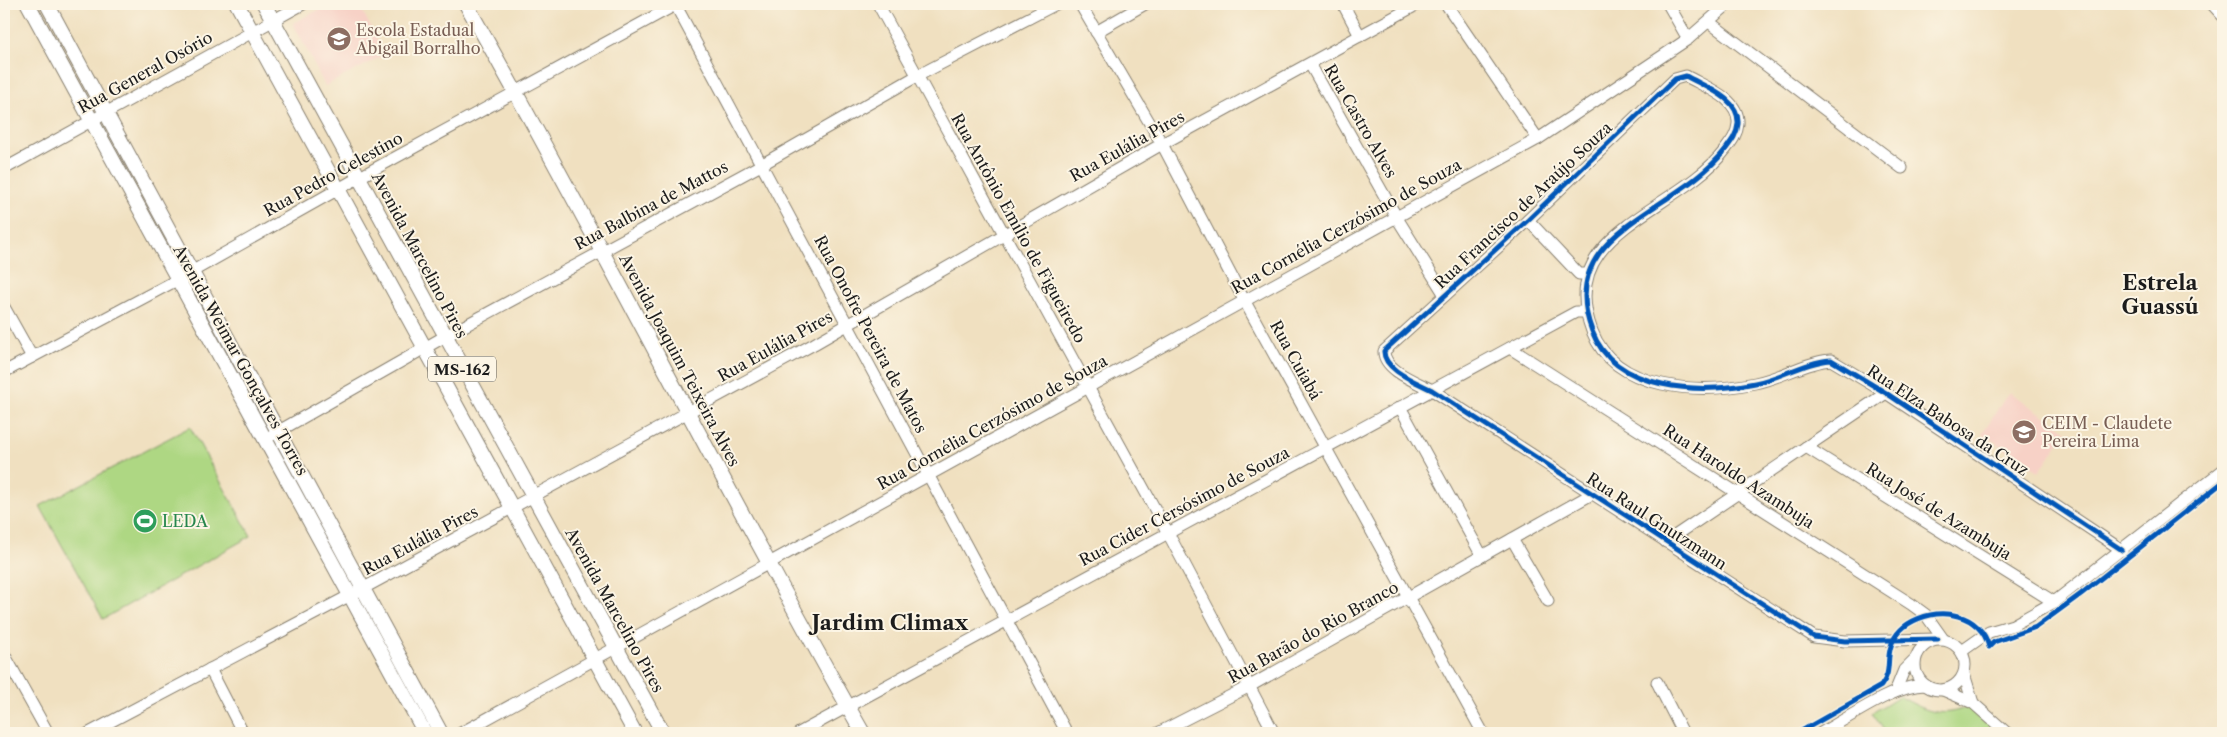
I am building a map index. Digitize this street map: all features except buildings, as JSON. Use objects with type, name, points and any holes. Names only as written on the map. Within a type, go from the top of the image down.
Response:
[{"type":"main road","name":"Avenida Weimar Gonçalves Torres","points":[[28,4],[90,121],[425,733]]},
{"type":"main road","name":"Avenida Weimar Gonçalves Torres","points":[[47,4],[441,733]]},
{"type":"main road","name":"MS-162","points":[[236,4],[635,733]]},
{"type":"main road","name":"Avenida Marcelino Pires","points":[[264,4],[444,337],[663,733]]},
{"type":"main road","name":"Avenida Joaquim Teixeira Alves","points":[[466,4],[688,411],[768,566],[863,733]]},
{"type":"street","name":"Rua General Osório","points":[[4,169],[303,4]]},
{"type":"street","name":"Rua Pedro Celestino","points":[[4,372],[177,280],[358,178],[676,4]]},
{"type":"street","name":"Rua Onofre Pereira de Matos","points":[[676,4],[1067,733]]},
{"type":"street","name":"Rua Antônio Emílio de Figueiredo","points":[[878,4],[1168,533],[1274,733]]},
{"type":"street","name":"Rua Balbina de Mattos","points":[[264,440],[444,337],[761,164],[917,76],[1056,4]]},
{"type":"street","name":"Rua Cuiabá","points":[[1080,4],[1162,144],[1244,300],[1483,733]]},
{"type":"street","points":[[1096,32],[1145,4]]},
{"type":"street","points":[[1343,4],[1360,36]]},
{"type":"street","name":"Rua Eulália Pires","points":[[89,733],[512,509],[848,324],[1162,144],[1418,4]]},
{"type":"street","points":[[1446,4],[1538,139]]},
{"type":"street","points":[[1668,4],[1688,39]]},
{"type":"street","name":"Rua Cornélia Cerzósimo de Souza","points":[[461,733],[768,566],[1244,300],[1397,218],[1538,139],[1688,39],[1728,4]]},
{"type":"street","points":[[2212,4],[2223,16]]},
{"type":"street","points":[[1709,22],[1902,168]]},
{"type":"street","name":"Rua Castro Alves","points":[[1310,64],[1397,218],[1445,295]]},
{"type":"street","name":"Rua Elza Babosa da Cruz","points":[[1686,76],[1731,102],[1737,115],[1738,130],[1713,166],[1605,244],[1592,261],[1587,274],[1586,312],[1593,334],[1605,353],[1629,372],[1662,385],[1688,388],[1740,386],[1756,383],[1831,360],[1886,393],[2122,550]]},
{"type":"street","name":"Rua Francisco de Araújo Souza","points":[[1384,358],[1384,351],[1528,220],[1675,79],[1686,76]]},
{"type":"street","points":[[1528,220],[1579,274],[1587,274]]},
{"type":"street","points":[[4,307],[32,357]]},
{"type":"street","name":"Rua Cider Cersósimo de Souza","points":[[799,733],[1576,312],[1586,312]]},
{"type":"street","name":"Rua Haroldo Azambuja","points":[[1510,348],[1926,615],[1940,639]]},
{"type":"street","name":"Rua Raul Gnutzmann","points":[[1384,358],[1388,365],[1432,390],[1814,637],[1845,641],[1940,639]]},
{"type":"street","points":[[1666,542],[1739,495],[1886,393]]},
{"type":"street","points":[[1400,407],[1482,556]]},
{"type":"street","name":"Rua José de Azambuja","points":[[1806,447],[2054,602]]},
{"type":"street","points":[[1962,651],[1989,632],[2013,625],[2054,602],[2223,470]]},
{"type":"street","name":"Rua Barão do Rio Branco","points":[[1158,733],[1250,686],[1592,494]]},
{"type":"street","points":[[1512,539],[1548,601]]},
{"type":"street","points":[[1901,639],[1916,656],[1916,674],[1926,685]]},
{"type":"street","points":[[1895,692],[1904,670],[1926,644],[1940,639],[1954,643],[1962,651],[1965,658],[1964,674],[1973,703]]},
{"type":"street","points":[[4,654],[48,733]]},
{"type":"street","points":[[210,669],[243,733]]},
{"type":"street","points":[[1943,690],[1956,685],[1964,674]]},
{"type":"street","points":[[1657,682],[1683,733]]},
{"type":"street","points":[[1821,733],[1895,692],[1910,686],[1926,685],[1973,703],[2007,733]]},
{"type":"shaded area","name":"Escola Estadual Abigail Borralho","points":[[330,4],[359,4],[385,55],[325,86],[293,23]]},
{"type":"shaded area","name":"CEIM - Claudete Pereira Lima","points":[[2009,392],[2067,431],[2039,472],[1982,433]]},
{"type":"green space","name":"LEDA","points":[[190,427],[251,536],[103,619],[40,506]]},
{"type":"green space","points":[[1899,696],[1933,712],[1950,712],[1970,706],[1999,733],[1886,733],[1872,713]]},
{"type":"cycle path","points":[[1938,639],[1845,641],[1814,637],[1432,390],[1402,375],[1389,364],[1385,358],[1384,351],[1528,220],[1675,79],[1686,76],[1720,94],[1727,100],[1737,115],[1738,124],[1736,132],[1725,150],[1704,171],[1627,226],[1605,246],[1590,269],[1585,297],[1592,331],[1603,351],[1620,366],[1639,377],[1662,384],[1710,388],[1755,383],[1821,361],[1831,360],[1886,393],[2122,550]]},
{"type":"cycle path","points":[[1798,733],[1881,686],[1888,671],[1891,646],[1901,629],[1909,623],[1939,614],[1958,616],[1969,620],[1978,627],[1985,636],[1989,647],[1994,642],[2036,627],[2223,482]]},
{"type":"place","name":"Escola Estadual Abigail Borralho","points":[[339,39]]},
{"type":"place","name":"CEIM - Claudete Pereira Lima","points":[[2024,432]]},
{"type":"place","name":"LEDA","points":[[145,521]]},
{"type":"district","name":"Estrela Guassú","points":[[2160,294]]},
{"type":"district","name":"Jardim Climax","points":[[890,622]]}]
